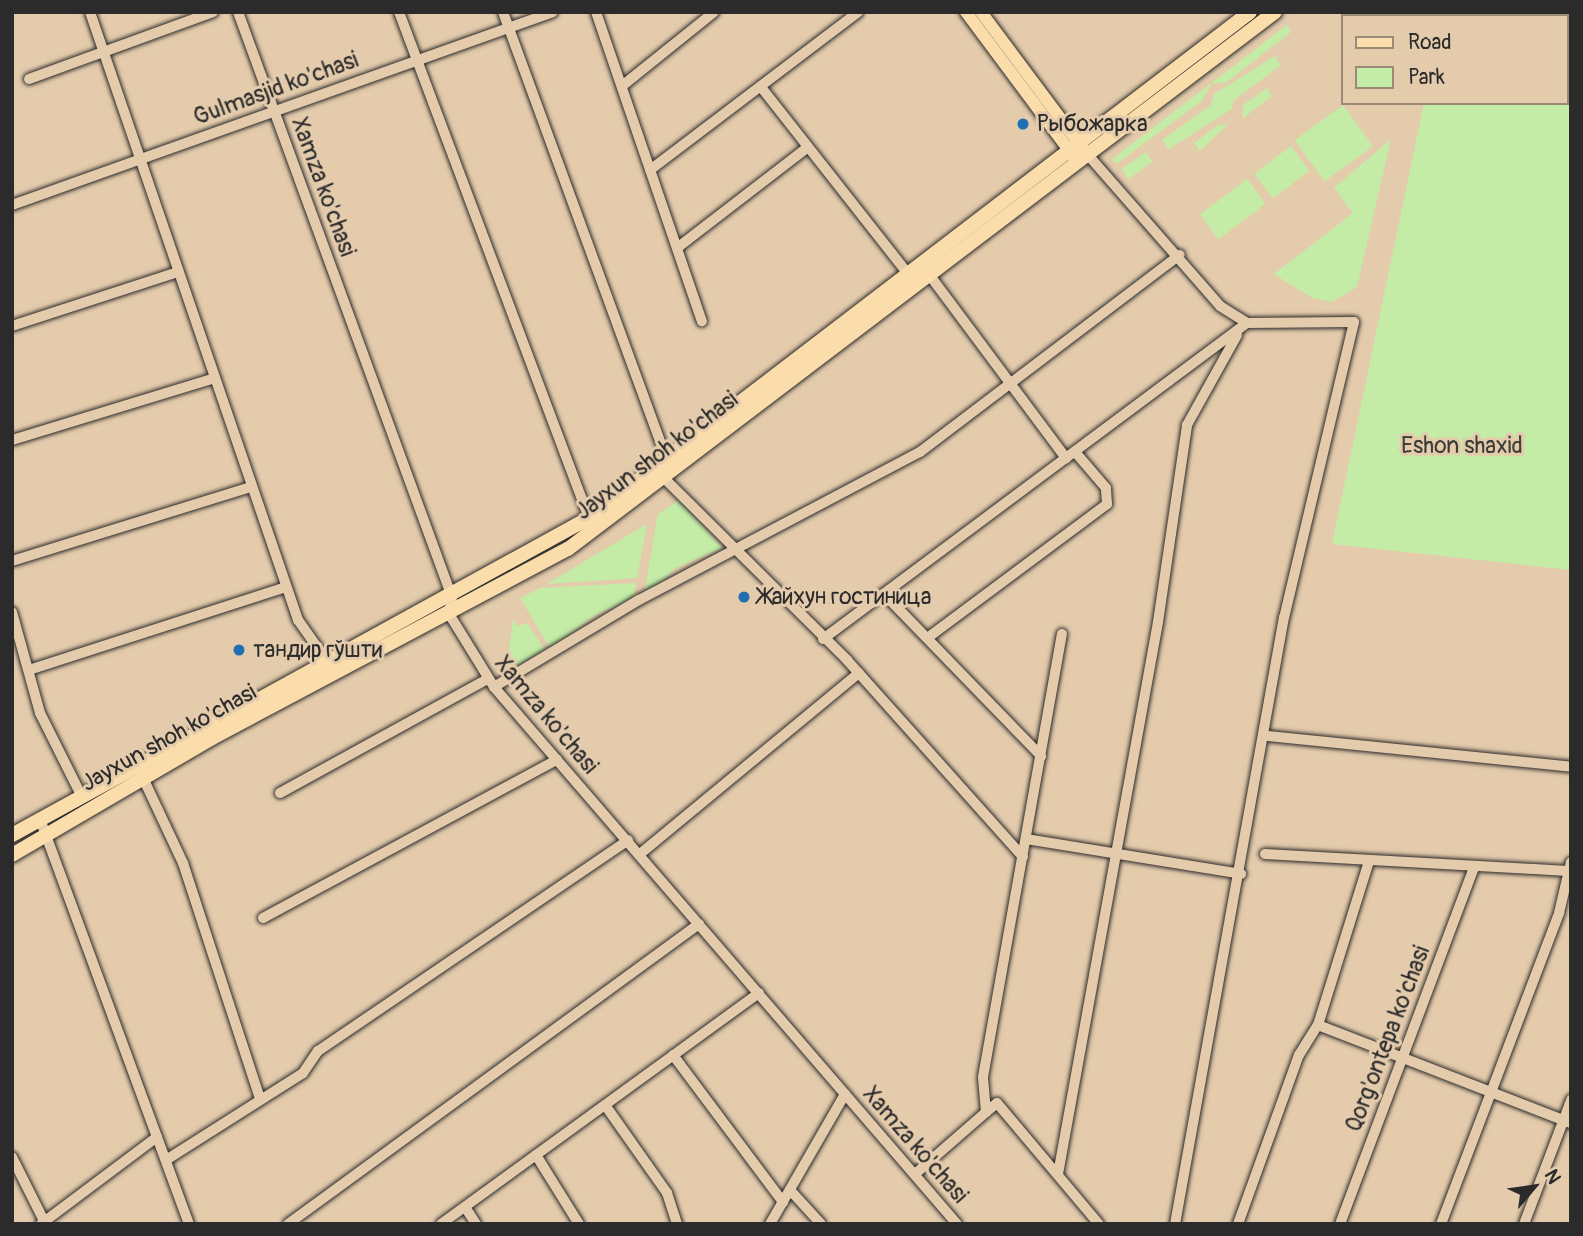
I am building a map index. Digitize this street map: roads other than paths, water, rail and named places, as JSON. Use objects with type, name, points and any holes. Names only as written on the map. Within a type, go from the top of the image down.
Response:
[{"type":"highway","name":"Jayxun shoh ko'chasi","points":[[12,835],[81,795],[452,597],[589,518],[1251,12]]},
{"type":"highway","name":"Jayxun shoh ko'chasi","points":[[12,855],[143,778],[568,549],[666,480],[1275,12]]},
{"type":"highway","points":[[1191,57],[1200,69]]},
{"type":"main road","points":[[966,12],[1083,159]]},
{"type":"main road","points":[[981,12],[1073,146]]},
{"type":"street","points":[[90,12],[141,159],[175,272],[298,620],[327,662]]},
{"type":"street","points":[[29,79],[214,12]]},
{"type":"street","name":"Xamza ko'chasi","points":[[238,12],[452,597],[449,614],[491,683],[957,1224]]},
{"type":"street","points":[[399,12],[589,518]]},
{"type":"street","points":[[503,12],[667,461]]},
{"type":"street","name":"Gulmasjid ko'chasi","points":[[12,205],[416,59],[510,31],[552,12]]},
{"type":"street","points":[[596,12],[702,321]]},
{"type":"street","points":[[622,86],[714,12]]},
{"type":"street","points":[[650,170],[858,12]]},
{"type":"street","points":[[761,87],[909,275]]},
{"type":"street","points":[[677,247],[808,147]]},
{"type":"street","points":[[1083,159],[1180,255],[1220,306],[1247,323],[1354,322],[1284,617],[1268,736],[1175,1224]]},
{"type":"street","points":[[280,793],[491,683],[733,549],[920,452],[1180,255]]},
{"type":"street","points":[[12,326],[175,272]]},
{"type":"street","points":[[931,277],[1066,458]]},
{"type":"street","points":[[1058,1174],[1118,854],[1187,425],[1237,335],[1247,323]]},
{"type":"street","points":[[823,639],[886,596],[1066,458],[1237,335]]},
{"type":"street","points":[[12,440],[212,379]]},
{"type":"street","points":[[930,636],[1107,504],[1106,488],[1075,452]]},
{"type":"street","points":[[666,480],[859,673],[1023,856]]},
{"type":"street","points":[[12,561],[250,487]]},
{"type":"street","points":[[29,670],[286,587]]},
{"type":"street","points":[[886,596],[930,636],[1041,756]]},
{"type":"street","points":[[12,612],[40,713],[81,795]]},
{"type":"street","points":[[986,1112],[983,1077],[1062,634]]},
{"type":"street","points":[[640,854],[859,673]]},
{"type":"street","points":[[1268,736],[1571,767]]},
{"type":"street","points":[[262,919],[558,760]]},
{"type":"street","points":[[143,778],[183,863],[260,1099]]},
{"type":"street","points":[[40,819],[48,834],[190,1224]]},
{"type":"street","points":[[1026,839],[1241,874]]},
{"type":"street","points":[[166,1160],[303,1073],[318,1051],[628,840]]},
{"type":"street","points":[[1265,854],[1474,868],[1569,867],[1559,913],[1441,1224]]},
{"type":"street","points":[[1238,1224],[1299,1055],[1318,1025],[1369,861]]},
{"type":"street","name":"Qorg'ontepa ko'chasi","points":[[1340,1224],[1474,868]]},
{"type":"street","points":[[288,1224],[699,924]]},
{"type":"street","points":[[441,1224],[759,993]]},
{"type":"street","points":[[1318,1025],[1567,1121]]},
{"type":"street","points":[[673,1055],[783,1202]]},
{"type":"street","points":[[770,1224],[845,1094]]},
{"type":"street","points":[[1524,1224],[1567,1121],[1571,1100]]},
{"type":"street","points":[[915,1174],[997,1103],[1100,1224]]},
{"type":"street","points":[[605,1105],[667,1193],[677,1224]]},
{"type":"street","points":[[12,1157],[43,1222],[157,1138]]},
{"type":"street","points":[[536,1155],[579,1224]]},
{"type":"street","points":[[790,1190],[821,1224]]},
{"type":"street","points":[[466,1207],[476,1224]]},
{"type":"place","name":"Рыбожарка","points":[[1023,124]]},
{"type":"place","name":"Жайхун гостиница","points":[[744,597]]},
{"type":"place","name":"тандир гўшти","points":[[239,650]]},
{"type":"park label","name":"Eshon shaxid","points":[[1462,446]]}]
